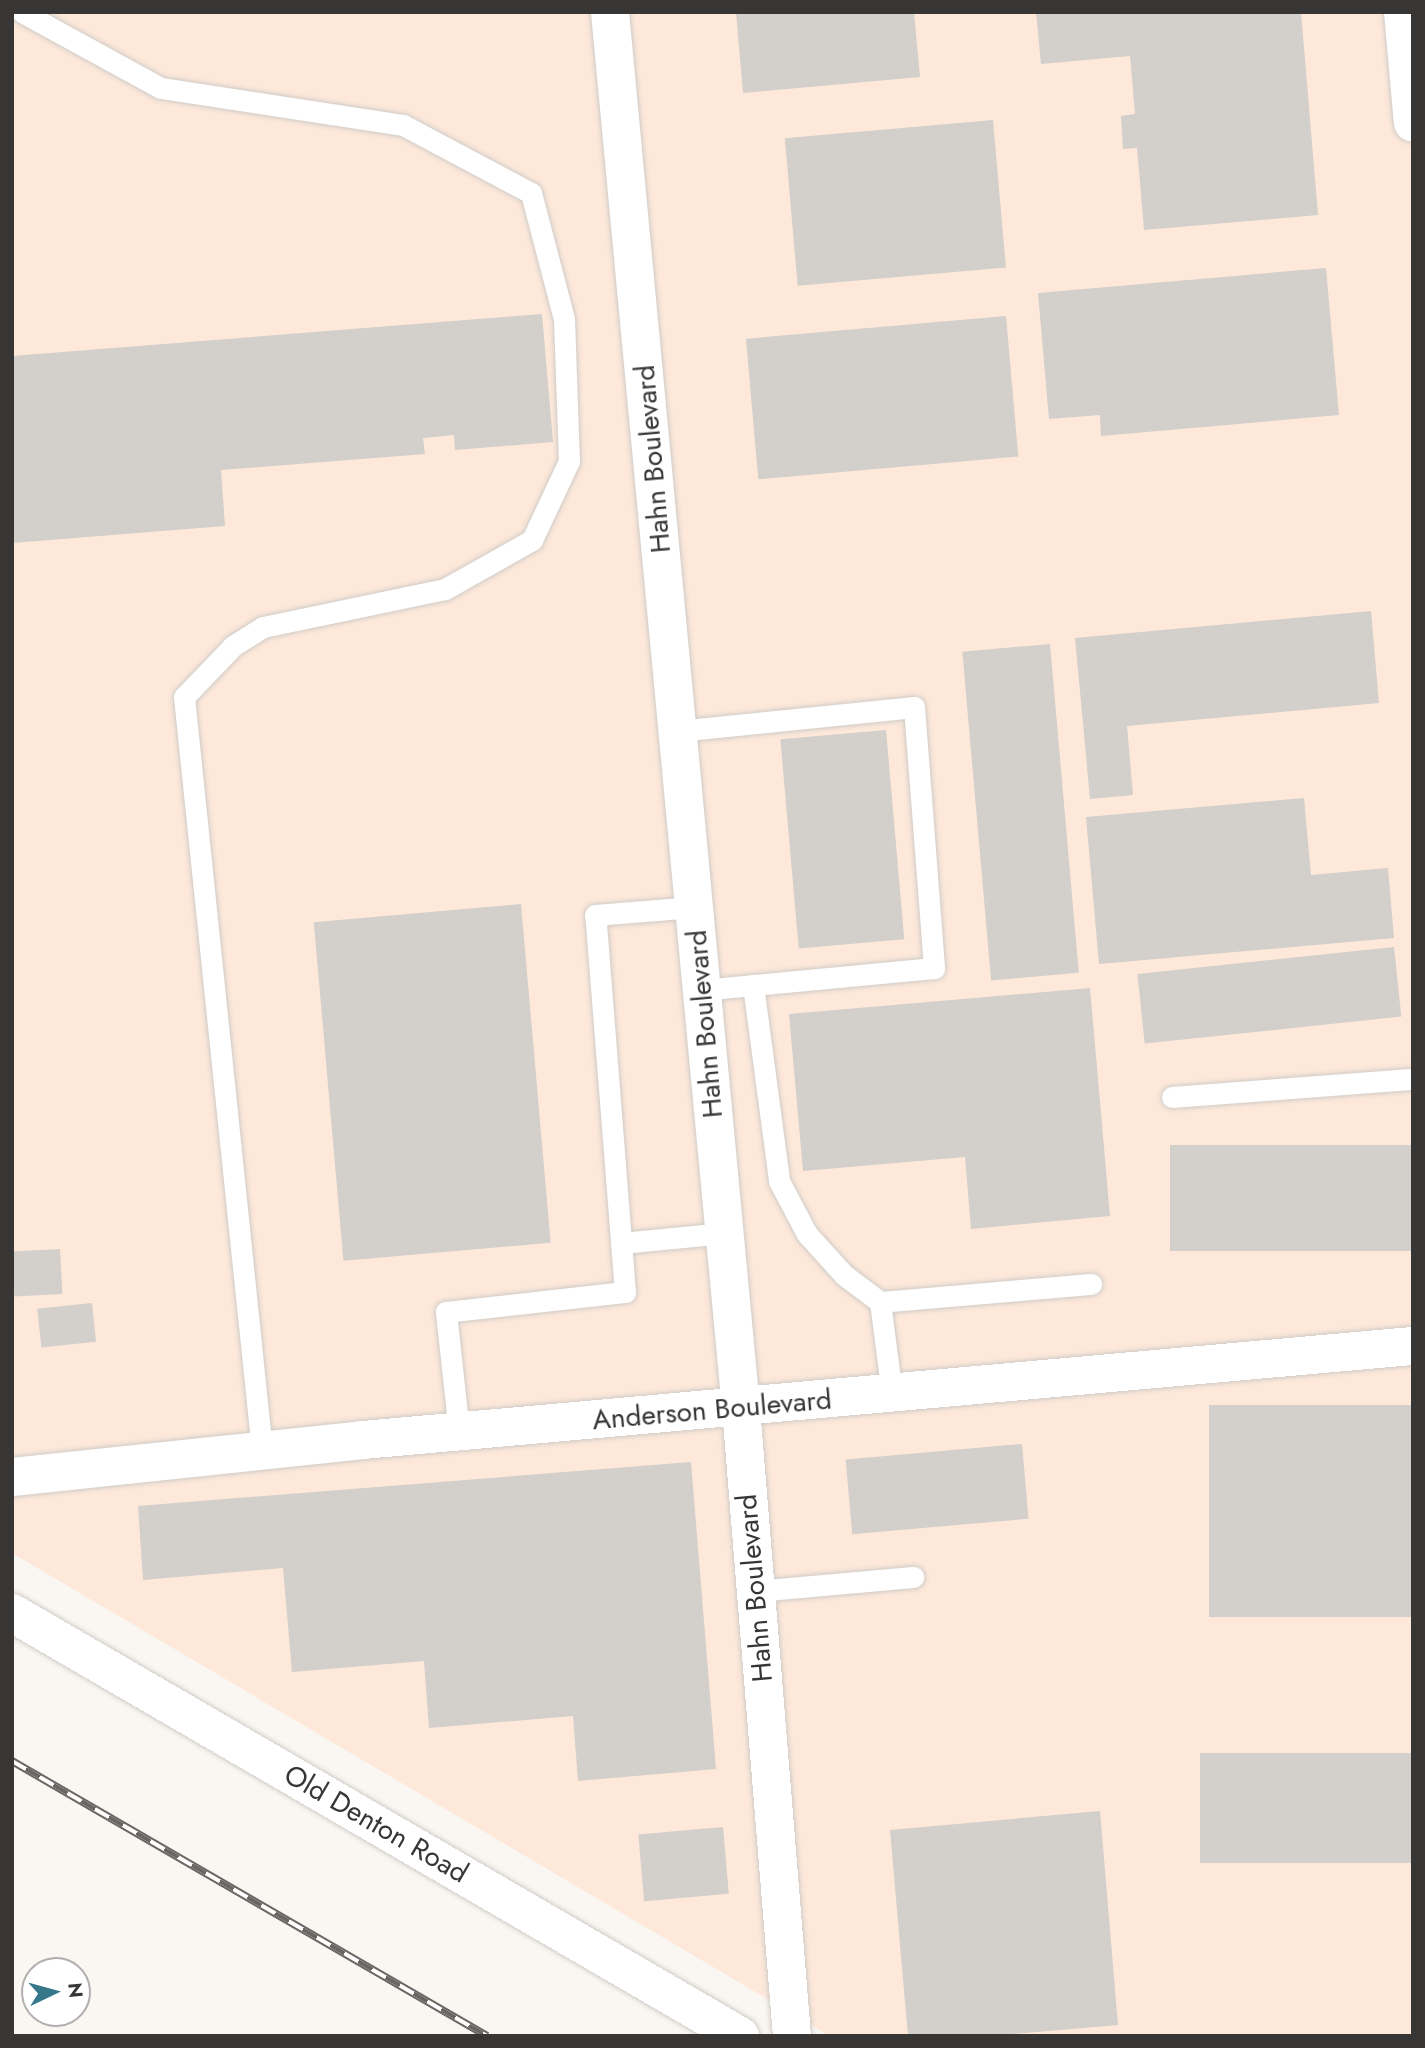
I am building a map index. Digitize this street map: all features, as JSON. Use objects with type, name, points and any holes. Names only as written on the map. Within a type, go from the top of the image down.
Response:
[{"type":"street","name":"Hahn Boulevard","points":[[610,12],[741,1408],[792,2036]]},
{"type":"street","points":[[1403,12],[1413,123]]},
{"type":"street","name":"Anderson Boulevard","points":[[12,1477],[459,1432],[1413,1346]]},
{"type":"street","name":"Old Denton Road","points":[[12,1613],[740,2036]]},
{"type":"lane","points":[[22,12],[161,88],[403,125],[531,193],[564,319],[569,461],[532,540],[445,589],[262,627],[233,646],[184,697],[262,1451]]},
{"type":"lane","points":[[678,731],[914,708],[934,968],[702,990]]},
{"type":"lane","points":[[459,1432],[446,1312],[625,1292],[595,915],[694,907]]},
{"type":"lane","points":[[753,985],[779,1181],[807,1234],[844,1275],[880,1302],[1091,1284]]},
{"type":"lane","points":[[1172,1097],[1413,1079]]},
{"type":"lane","points":[[621,1243],[725,1233]]},
{"type":"lane","points":[[880,1302],[892,1394]]},
{"type":"lane","points":[[755,1591],[913,1577]]},
{"type":"shaded area","points":[[12,12],[1413,12],[1413,2036],[830,2036],[12,1553]]},
{"type":"building","points":[[736,12],[914,12],[920,77],[743,93]]},
{"type":"building","points":[[1036,12],[1301,12],[1318,215],[1144,230],[1137,148],[1123,149],[1121,116],[1135,114],[1130,56],[1041,64]]},
{"type":"building","points":[[993,120],[1006,267],[798,286],[785,138]]},
{"type":"building","points":[[1326,268],[1339,415],[1101,436],[1100,415],[1049,419],[1038,293]]},
{"type":"building","points":[[542,314],[553,442],[455,450],[454,435],[423,438],[425,454],[221,470],[225,526],[12,543],[12,356]]},
{"type":"building","points":[[1006,316],[1018,456],[758,479],[746,339]]},
{"type":"building","points":[[1371,611],[1379,703],[1127,726],[1133,795],[1090,799],[1075,638]]},
{"type":"building","points":[[1050,644],[1079,973],[991,980],[962,652]]},
{"type":"building","points":[[886,730],[904,939],[799,948],[780,739]]},
{"type":"building","points":[[1304,798],[1311,875],[1388,868],[1394,938],[1099,964],[1086,817]]},
{"type":"building","points":[[521,904],[551,1243],[343,1261],[314,922]]},
{"type":"building","points":[[1394,947],[1401,1017],[1145,1044],[1137,974]]},
{"type":"building","points":[[1090,988],[1110,1216],[971,1229],[965,1157],[803,1171],[789,1014]]},
{"type":"building","points":[[1170,1145],[1413,1145],[1413,1251],[1170,1251]]},
{"type":"building","points":[[60,1249],[62,1294],[14,1296],[12,1252]]},
{"type":"building","points":[[92,1303],[96,1342],[41,1348],[37,1309]]},
{"type":"building","points":[[1209,1405],[1413,1405],[1413,1617],[1209,1617]]},
{"type":"building","points":[[1022,1444],[1029,1519],[852,1534],[846,1459]]},
{"type":"building","points":[[691,1462],[716,1769],[578,1781],[573,1716],[429,1728],[424,1661],[292,1672],[283,1568],[143,1580],[138,1506]]},
{"type":"building","points":[[1200,1753],[1413,1753],[1413,1863],[1200,1863]]},
{"type":"building","points":[[1100,1811],[1118,2025],[990,2036],[908,2036],[890,1830]]},
{"type":"building","points":[[723,1827],[729,1894],[644,1901],[638,1834]]},
{"type":"railway","points":[[12,1761],[487,2036]]}]
